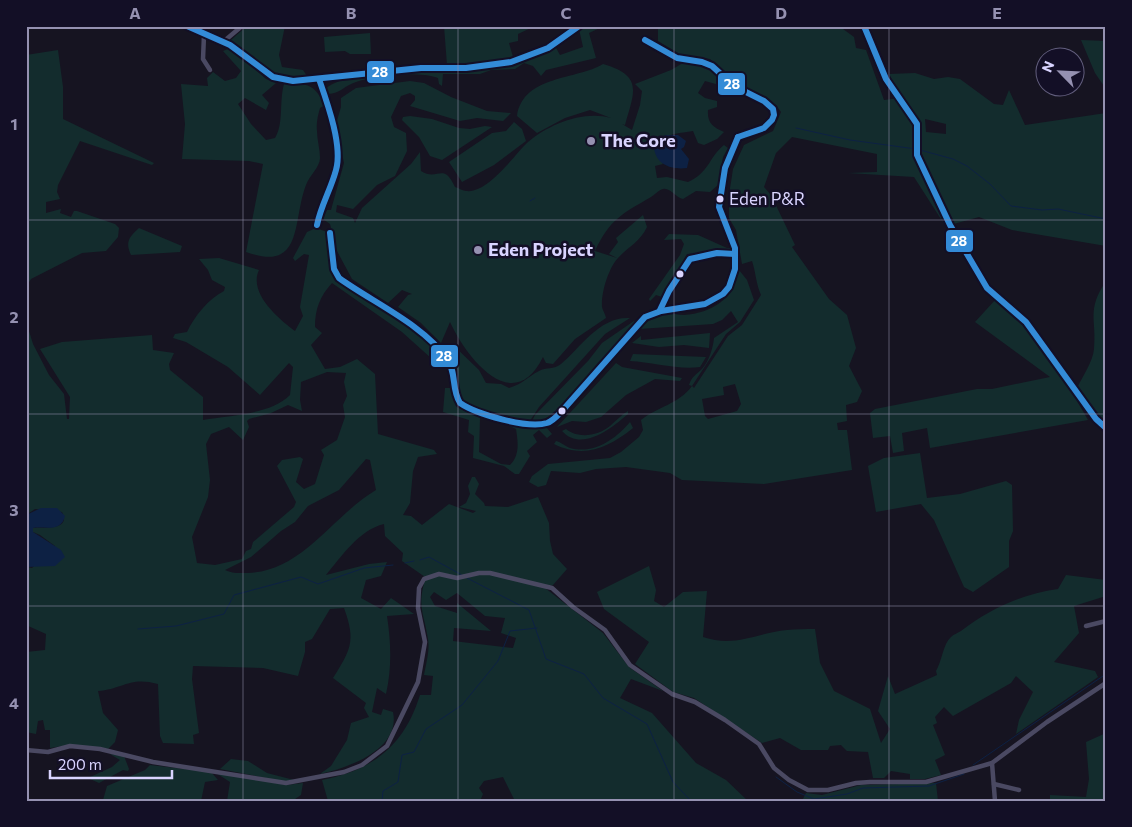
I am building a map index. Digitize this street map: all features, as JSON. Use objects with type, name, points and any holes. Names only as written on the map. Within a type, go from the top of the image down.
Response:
[{"type":"street","points":[[187,26],[236,49],[268,76],[282,81],[319,80],[421,68],[466,68],[512,62],[548,48],[579,26]]},
{"type":"street","points":[[198,32],[200,26]]},
{"type":"street","points":[[223,42],[242,26]]},
{"type":"street","points":[[864,26],[886,79],[917,124],[917,155],[950,225],[987,288],[1026,322],[1096,419],[1106,428]]},
{"type":"street","points":[[204,35],[203,59],[210,70]]},
{"type":"street","points":[[317,224],[321,205],[336,170],[338,155],[327,101],[319,80]]},
{"type":"street","points":[[26,750],[48,752],[70,746],[100,749],[152,762],[286,783],[344,772],[362,765],[387,746],[418,682],[425,642],[418,608],[420,588],[424,579],[439,574],[460,577],[490,573],[552,588],[573,607],[605,630],[630,665],[672,694],[695,702],[725,720],[759,744],[777,770],[808,790],[828,790],[856,783],[926,782],[992,763],[1047,722],[1106,683]]},
{"type":"street","points":[[1086,626],[1106,621]]},
{"type":"street","points":[[992,763],[994,801]]},
{"type":"street","points":[[994,784],[1020,790]]},
{"type":"green space","points":[[247,26],[285,26],[279,55],[282,67],[303,70],[307,76],[272,73],[257,64],[231,40]]},
{"type":"green space","points":[[444,26],[535,26],[518,34],[518,41],[509,43],[513,57],[482,64],[447,65]]},
{"type":"green space","points":[[584,26],[604,26],[589,33],[596,58],[546,70],[541,76],[533,66],[524,63],[515,69],[491,70],[480,74],[443,74],[442,86],[439,84],[438,78],[409,74],[386,76],[352,83],[332,94],[328,94],[324,90],[336,83],[371,75],[467,71],[502,66],[533,56],[555,46],[560,55],[583,47],[579,29]]},
{"type":"green space","points":[[658,26],[830,26],[843,29],[854,37],[856,48],[866,50],[884,100],[900,98],[889,74],[915,73],[934,79],[948,77],[960,79],[994,104],[1003,105],[1009,90],[1025,125],[1106,113],[1106,246],[1012,230],[979,217],[950,225],[922,168],[955,241],[914,177],[848,173],[877,172],[877,154],[792,137],[776,153],[764,187],[771,195],[795,245],[792,247],[829,299],[847,315],[856,348],[849,366],[862,391],[857,402],[846,405],[847,421],[837,423],[838,430],[847,430],[852,470],[764,484],[682,480],[670,473],[626,467],[596,469],[580,473],[551,471],[546,485],[538,487],[529,482],[532,476],[548,464],[610,458],[621,452],[639,437],[643,430],[641,420],[681,397],[692,386],[694,388],[728,336],[742,325],[761,295],[752,261],[742,264],[736,230],[729,218],[729,195],[733,169],[744,145],[773,131],[781,112],[776,105],[734,82],[710,59],[681,55],[658,41]],"holes":[[[925,119],[946,124],[946,134],[926,132]],[[735,384],[741,404],[737,411],[708,419],[705,416],[702,399],[724,395],[723,387]]]},
{"type":"green space","points":[[370,33],[371,54],[350,54],[345,51],[325,52],[324,37]]},
{"type":"green space","points":[[1081,40],[1106,41],[1106,89],[1095,73]]},
{"type":"green space","points":[[228,49],[234,51],[266,79],[276,83],[262,95],[269,103],[266,110],[245,98],[238,104],[251,124],[266,140],[275,138],[280,126],[284,84],[309,86],[317,92],[325,105],[320,108],[317,122],[320,161],[306,185],[292,240],[287,250],[278,255],[265,257],[246,252],[263,164],[249,161],[182,159],[185,124],[181,84],[208,86],[207,78],[213,72],[225,81],[236,78],[241,71],[223,51]]},
{"type":"green space","points":[[58,50],[63,87],[63,119],[154,163],[152,165],[80,141],[58,185],[57,192],[60,199],[46,202],[46,213],[61,209],[60,213],[71,217],[74,211],[77,211],[115,224],[119,228],[118,237],[106,251],[82,253],[31,279],[26,287],[26,55]]},
{"type":"green space","name":"Eden Project","points":[[683,63],[706,66],[730,88],[705,81],[698,93],[705,98],[717,101],[717,107],[708,110],[709,118],[714,126],[724,132],[717,139],[704,145],[698,143],[693,131],[671,135],[662,139],[654,148],[663,164],[655,166],[657,178],[667,177],[688,182],[705,170],[724,145],[728,148],[723,157],[718,185],[710,192],[696,191],[683,199],[666,189],[658,191],[624,213],[612,224],[595,251],[617,258],[609,254],[618,242],[616,238],[643,215],[647,227],[637,240],[618,258],[608,275],[602,301],[606,318],[575,339],[553,364],[546,363],[543,357],[531,374],[518,382],[505,382],[491,376],[479,365],[467,351],[450,322],[441,343],[421,323],[398,307],[408,295],[412,294],[402,290],[388,303],[352,279],[337,251],[330,224],[323,219],[327,210],[331,210],[344,163],[336,124],[341,107],[341,98],[356,88],[410,81],[424,83],[451,97],[487,111],[511,113],[503,121],[477,118],[460,121],[410,106],[415,100],[415,96],[410,93],[401,96],[391,117],[394,127],[406,133],[407,151],[395,176],[377,185],[353,209],[337,205],[336,212],[353,218],[355,223],[362,208],[411,164],[420,152],[421,171],[427,174],[443,173],[451,179],[455,187],[465,191],[474,190],[492,180],[536,135],[556,124],[578,117],[601,116],[611,118],[590,110],[565,118],[537,133],[517,116],[521,103],[529,93],[540,86],[603,64],[616,69],[625,74],[633,87],[625,125],[622,124],[632,130],[640,105],[642,91],[635,84],[671,70]]},
{"type":"green space","points":[[403,117],[432,119],[459,128],[492,127],[442,160],[430,156],[419,137],[402,120]]},
{"type":"green space","points":[[514,122],[522,129],[526,141],[494,165],[462,182],[449,162],[492,133],[506,131]]},
{"type":"green space","points":[[139,228],[182,246],[180,252],[131,255],[128,243]]},
{"type":"green space","points":[[316,228],[330,233],[334,269],[339,278],[392,310],[436,346],[443,349],[451,343],[479,370],[486,383],[501,384],[509,388],[514,386],[539,371],[558,366],[600,327],[619,319],[630,318],[605,334],[539,407],[528,424],[488,415],[469,408],[457,396],[449,362],[441,363],[432,359],[402,332],[332,283],[321,298],[316,314],[315,327],[322,333],[311,345],[325,369],[340,367],[357,359],[375,374],[378,434],[434,450],[437,454],[418,457],[413,471],[410,503],[403,515],[411,516],[422,525],[449,504],[473,513],[476,511],[459,507],[466,503],[470,494],[468,486],[472,477],[475,477],[479,484],[475,494],[485,506],[508,507],[538,497],[549,523],[553,554],[567,569],[553,585],[545,588],[603,633],[629,667],[663,691],[631,679],[620,698],[652,713],[696,763],[726,780],[748,801],[515,801],[503,777],[484,781],[479,788],[483,794],[480,801],[328,801],[322,780],[357,770],[384,753],[405,728],[420,695],[431,695],[433,676],[424,675],[428,657],[428,643],[421,604],[425,580],[428,579],[402,561],[403,553],[385,536],[384,524],[375,527],[359,538],[326,575],[369,564],[387,562],[381,576],[366,580],[361,598],[381,609],[391,598],[414,614],[387,616],[390,655],[388,684],[386,694],[377,688],[372,712],[381,715],[383,709],[393,712],[393,725],[389,736],[381,746],[358,762],[320,774],[331,766],[347,740],[351,723],[369,717],[364,708],[366,703],[333,678],[348,652],[350,644],[350,629],[344,608],[330,609],[312,639],[305,642],[305,652],[298,676],[263,668],[193,666],[192,679],[199,733],[193,735],[194,744],[163,743],[160,736],[158,684],[140,681],[98,691],[103,713],[118,730],[115,742],[108,749],[70,745],[50,748],[50,730],[45,730],[43,720],[38,721],[36,734],[26,732],[26,652],[45,650],[46,634],[26,625],[26,567],[32,568],[55,546],[33,532],[33,528],[55,527],[63,522],[64,518],[62,512],[35,509],[26,515],[26,307],[29,331],[33,344],[49,375],[64,394],[67,419],[69,419],[70,397],[40,349],[62,342],[152,335],[153,350],[174,353],[169,364],[170,370],[203,397],[203,420],[261,410],[282,402],[290,395],[293,367],[289,363],[260,395],[228,367],[186,342],[173,338],[175,334],[187,332],[193,320],[202,309],[224,291],[225,287],[212,280],[208,270],[199,259],[219,258],[259,270],[257,279],[261,296],[281,320],[295,331],[303,316],[300,307],[309,255],[304,254],[295,261],[293,258],[307,232]],"holes":[[[327,372],[346,373],[344,382],[347,396],[343,405],[345,417],[337,440],[321,450],[324,455],[315,484],[304,489],[296,482],[303,459],[300,457],[282,460],[277,466],[296,502],[294,507],[253,542],[251,549],[246,551],[242,559],[215,565],[197,563],[192,537],[208,497],[210,480],[206,444],[211,434],[229,427],[243,440],[249,427],[247,421],[249,419],[271,413],[288,405],[302,411],[300,400],[301,382]],[[366,459],[370,460],[376,490],[360,501],[301,553],[285,563],[267,570],[248,573],[225,570],[251,557],[281,531],[295,522],[308,506],[339,490]],[[434,592],[446,600],[457,593],[485,616],[505,618],[501,633],[516,638],[513,648],[453,641],[454,628],[491,631],[457,603],[457,613],[435,606],[430,597]]]},
{"type":"green space","points":[[669,234],[698,235],[731,248],[731,251],[687,254],[662,297],[656,295],[650,301],[649,299],[680,255],[684,244],[681,239],[664,240]]},
{"type":"green space","points":[[739,270],[747,280],[754,300],[740,322],[726,334],[692,386],[689,385],[691,380],[702,369],[709,358],[714,338],[738,322],[731,311],[722,320],[713,324],[639,329],[652,318],[661,314],[694,314],[712,308],[720,303],[732,289]]},
{"type":"green space","points":[[1106,281],[1106,426],[1077,388],[1093,354],[1095,339],[1094,308]]},
{"type":"green space","points":[[996,299],[1025,323],[1062,375],[1088,420],[930,448],[927,428],[902,433],[904,451],[893,453],[890,436],[873,438],[870,413],[875,409],[1050,377],[975,322]]},
{"type":"green space","points":[[634,321],[636,322],[556,412],[541,421],[532,421],[535,415],[588,361],[602,343]]},
{"type":"green space","points":[[710,333],[709,348],[684,345],[659,347],[632,343],[641,336],[641,340]]},
{"type":"green space","points":[[633,354],[706,357],[700,367],[692,368],[630,361]]},
{"type":"green space","points":[[616,363],[622,367],[682,378],[680,381],[655,379],[626,395],[601,417],[586,422],[572,421],[557,427]]},
{"type":"green space","points":[[445,388],[451,388],[457,407],[480,418],[479,452],[501,464],[510,465],[518,448],[516,429],[498,420],[525,428],[546,427],[552,434],[547,438],[539,430],[533,435],[537,442],[527,451],[530,456],[519,474],[515,474],[504,466],[473,458],[474,436],[468,432],[469,420],[443,412]]},
{"type":"green space","points":[[628,411],[628,414],[606,431],[588,439],[570,437],[562,431],[566,429],[576,434],[594,434],[610,426]]},
{"type":"green space","points":[[630,422],[633,428],[624,435],[605,446],[595,449],[575,451],[554,444],[556,441],[579,450],[596,447],[619,434]]},
{"type":"green space","points":[[920,453],[927,498],[960,494],[1006,481],[1012,485],[1013,531],[1009,541],[1009,567],[973,592],[964,587],[934,520],[921,504],[876,512],[868,466],[884,458]]},
{"type":"green space","points":[[649,566],[656,590],[654,601],[664,607],[683,592],[707,591],[703,637],[725,641],[745,639],[787,630],[815,629],[820,663],[834,691],[870,709],[881,743],[890,729],[878,711],[888,676],[895,694],[937,675],[936,671],[944,648],[952,636],[995,609],[1019,599],[1058,589],[1066,575],[1106,580],[1106,596],[1074,606],[1079,633],[1054,662],[1095,671],[1098,677],[1016,734],[1019,720],[1033,692],[1016,676],[1011,683],[953,716],[944,707],[935,717],[937,723],[933,725],[945,755],[935,760],[941,775],[925,779],[910,779],[910,774],[891,771],[884,778],[873,778],[868,752],[847,751],[841,745],[830,746],[828,750],[801,750],[780,738],[762,743],[694,698],[673,692],[635,664],[649,642],[604,609],[597,592]]},
{"type":"green space","points":[[1106,733],[1106,801],[1050,801],[1050,795],[1086,797],[1089,779],[1086,742]]},
{"type":"green space","points":[[110,754],[124,756],[128,771],[123,770],[99,783],[88,778],[112,767],[120,760]]},
{"type":"green space","points":[[231,759],[248,761],[267,773],[294,780],[286,782],[220,769]]},
{"type":"green space","points":[[150,765],[211,772],[218,780],[205,782],[201,801],[103,800],[107,786],[145,770]]},
{"type":"green space","points":[[216,773],[287,785],[303,783],[301,795],[292,801],[227,801],[230,782]]},
{"type":"green space","points":[[936,783],[938,801],[802,801],[806,793],[822,795],[861,785]]},
{"type":"water","points":[[665,135],[678,135],[686,141],[681,149],[689,159],[687,168],[670,167],[658,159],[654,148]]},
{"type":"water","points":[[41,508],[57,508],[65,516],[60,525],[56,527],[33,528],[33,532],[61,550],[65,557],[55,566],[26,567],[26,515]]},
{"type":"waterway","points":[[796,128],[850,140],[916,149]]},
{"type":"waterway","points":[[920,150],[953,159],[967,166],[990,184],[1011,206],[1042,210],[1058,209],[1106,219]]},
{"type":"waterway","points":[[530,201],[535,198]]},
{"type":"waterway","points":[[639,327],[652,316],[666,313]]},
{"type":"waterway","points":[[615,355],[632,335]]},
{"type":"waterway","points":[[580,394],[609,362]]},
{"type":"waterway","points":[[420,560],[429,557],[462,575]]},
{"type":"waterway","points":[[405,563],[414,561]]},
{"type":"waterway","points":[[138,629],[176,626],[224,614],[234,595],[301,577],[318,584],[364,568],[393,565]]},
{"type":"waterway","points":[[467,578],[529,610],[546,659],[584,674],[603,698],[647,724],[673,782],[691,801]]},
{"type":"waterway","points":[[382,801],[383,791],[398,782],[402,755],[414,752],[426,729],[462,705],[498,661],[510,631],[537,628]]},
{"type":"waterway","points":[[973,765],[1106,674]]},
{"type":"waterway","points":[[776,777],[797,792],[814,799],[847,794],[863,788],[929,786],[964,774]]},
{"type":"transit line","name":"28","points":[[187,26],[230,45],[273,77],[293,81],[421,68],[466,68],[511,62],[548,48],[579,26]]},
{"type":"transit line","name":"28","points":[[864,26],[886,79],[917,124],[917,155],[950,225],[987,288],[1026,322],[1096,419],[1106,428]]},
{"type":"transit line","name":"28","points":[[645,40],[677,58],[702,62],[712,66],[734,86],[764,101],[773,109],[774,115],[772,120],[764,128],[738,137]]},
{"type":"transit line","name":"28","points":[[317,225],[338,160],[333,124],[319,79]]},
{"type":"transit line","name":"28","points":[[330,233],[334,269],[339,278],[397,315],[425,335],[437,347],[450,364],[457,398],[460,403],[489,416],[515,422],[527,424],[547,423],[562,411],[645,317],[661,311],[705,304],[723,294],[729,287],[735,269],[735,248],[719,207],[725,168],[738,137]]},
{"type":"transit line","name":"28","points":[[660,310],[669,291],[690,259],[717,253],[735,254]]},
{"type":"place","name":"The Core","points":[[591,141]]},
{"type":"place","name":"Eden P&R","points":[[720,199]]},
{"type":"place","name":"Eden Project","points":[[478,250]]}]
